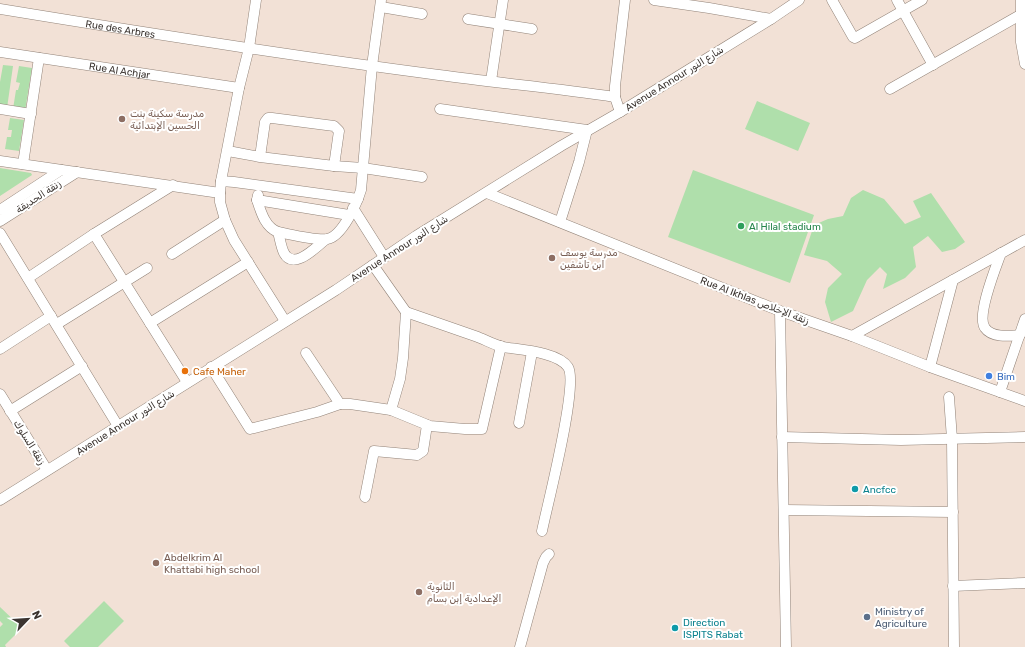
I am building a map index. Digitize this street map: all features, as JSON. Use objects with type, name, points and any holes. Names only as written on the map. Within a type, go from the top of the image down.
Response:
[{"type":"street","points":[[256,0],[245,48],[220,193],[220,202],[225,220],[234,240],[285,320]]},
{"type":"street","points":[[491,81],[503,0]]},
{"type":"street","points":[[620,112],[615,97],[616,70],[625,0]]},
{"type":"street","points":[[654,0],[771,19]]},
{"type":"street","name":"Avenue Annour شارع النور","points":[[0,500],[285,320],[336,290],[416,236],[587,130],[620,112],[771,19],[799,0]]},
{"type":"street","points":[[832,0],[854,38],[922,0]]},
{"type":"street","points":[[897,0],[933,65]]},
{"type":"street","points":[[1021,0],[1020,16],[1025,64]]},
{"type":"street","points":[[278,232],[285,254],[288,258],[297,260],[302,258],[325,240],[336,236],[343,226],[354,207],[361,190],[372,66],[381,3],[422,14]]},
{"type":"street","name":"Rue des Arbres","points":[[0,9],[245,48],[372,66],[561,88],[615,97]]},
{"type":"street","points":[[890,89],[1020,16]]},
{"type":"street","points":[[468,19],[532,29]]},
{"type":"street","name":"Rue Al Achjar","points":[[0,52],[239,88]]},
{"type":"street","points":[[23,164],[39,58]]},
{"type":"street","points":[[0,109],[31,114]]},
{"type":"street","points":[[440,109],[587,130],[579,162],[560,222]]},
{"type":"street","points":[[260,157],[266,120],[272,118],[336,126],[339,134],[334,166]]},
{"type":"street","points":[[228,151],[260,157],[363,168],[422,177]]},
{"type":"street","points":[[0,161],[220,193]]},
{"type":"street","name":"زنقة الحديقة","points":[[0,210],[62,170]]},
{"type":"street","name":"زنقة الحديقة","points":[[0,221],[77,172]]},
{"type":"street","points":[[222,181],[258,185],[354,207],[384,257]]},
{"type":"street","points":[[28,278],[94,234],[173,185]]},
{"type":"street","points":[[258,185],[257,200],[260,210],[268,225],[273,230],[325,240]]},
{"type":"street","name":"Rue Al Ikhlas زنقة الإخلاص","points":[[487,193],[780,311],[852,336],[930,367],[1025,401]]},
{"type":"street","points":[[257,200],[354,207]]},
{"type":"street","points":[[172,254],[225,220]]},
{"type":"street","points":[[0,233],[118,426]]},
{"type":"street","points":[[94,234],[187,382]]},
{"type":"street","points":[[852,336],[1025,240]]},
{"type":"street","points":[[1001,253],[986,299],[982,318],[984,328],[992,334],[1003,336],[1024,326]]},
{"type":"street","points":[[150,323],[248,262]]},
{"type":"street","points":[[373,265],[406,312],[501,346],[547,355],[563,361],[571,372],[571,390],[562,441],[542,531]]},
{"type":"street","points":[[0,349],[147,268]]},
{"type":"street","points":[[930,367],[953,280]]},
{"type":"street","points":[[780,311],[786,647]]},
{"type":"street","points":[[391,410],[400,379],[404,358],[406,312]]},
{"type":"street","points":[[1000,392],[1024,326]]},
{"type":"street","points":[[211,367],[250,429],[317,412],[340,404],[391,410],[427,425],[465,429],[482,428],[501,346]]},
{"type":"street","points":[[519,423],[532,352]]},
{"type":"street","points":[[306,353],[340,404]]},
{"type":"street","points":[[10,411],[82,366]]},
{"type":"street","name":"زنقة السلوك","points":[[0,394],[47,470]]},
{"type":"street","points":[[950,397],[952,439],[954,647]]},
{"type":"street","points":[[365,496],[374,452],[421,454],[423,451],[427,425]]},
{"type":"street","points":[[782,437],[901,440],[1025,436]]},
{"type":"street","points":[[784,510],[953,512]]},
{"type":"street","points":[[520,647],[543,563],[550,554]]},
{"type":"street","points":[[953,586],[1025,584]]},
{"type":"green space","points":[[3,65],[13,66],[7,108],[0,107],[0,82]]},
{"type":"green space","points":[[19,66],[32,68],[25,111],[13,109],[16,90],[18,90],[20,83],[16,82]]},
{"type":"green space","points":[[757,101],[810,123],[798,151],[745,129]]},
{"type":"green space","points":[[10,118],[24,120],[19,151],[5,149],[7,137],[11,137],[12,130],[8,130]]},
{"type":"green space","points":[[0,168],[31,173],[32,175],[0,196]]},
{"type":"green space","name":"Al Hilal stadium","points":[[693,170],[814,215],[790,283],[668,237]]},
{"type":"green space","points":[[863,190],[884,199],[905,224],[921,217],[913,201],[931,193],[965,242],[955,249],[942,252],[928,236],[913,247],[916,267],[905,278],[883,289],[887,274],[880,267],[867,280],[853,311],[831,322],[825,302],[828,288],[842,274],[827,261],[804,255],[814,225],[828,219],[843,216],[851,198]]},
{"type":"green space","points":[[104,601],[124,621],[98,647],[70,647],[64,641]]},
{"type":"green space","points":[[0,607],[22,628],[5,645],[6,647],[0,647],[0,627],[3,624],[0,621]]},
{"type":"place","name":"مدرسة سكينة بنت الحسين الإبتدائية","points":[[122,119]]},
{"type":"place","name":"Al Hilal stadium","points":[[741,226]]},
{"type":"place","name":"مدرسة يوسف ابن تاشفين","points":[[552,258]]},
{"type":"place","name":"Cafe Maher","points":[[185,371]]},
{"type":"place","name":"Bim","points":[[989,376]]},
{"type":"place","name":"Ancfcc","points":[[855,489]]},
{"type":"place","name":"Abdelkrim Al Khattabi high school","points":[[156,563]]},
{"type":"place","name":"الثانوية الإعدادية إبن بسام","points":[[419,592]]},
{"type":"place","name":"Ministry of Agriculture","points":[[867,617]]},
{"type":"place","name":"Direction ISPITS Rabat","points":[[675,628]]}]
